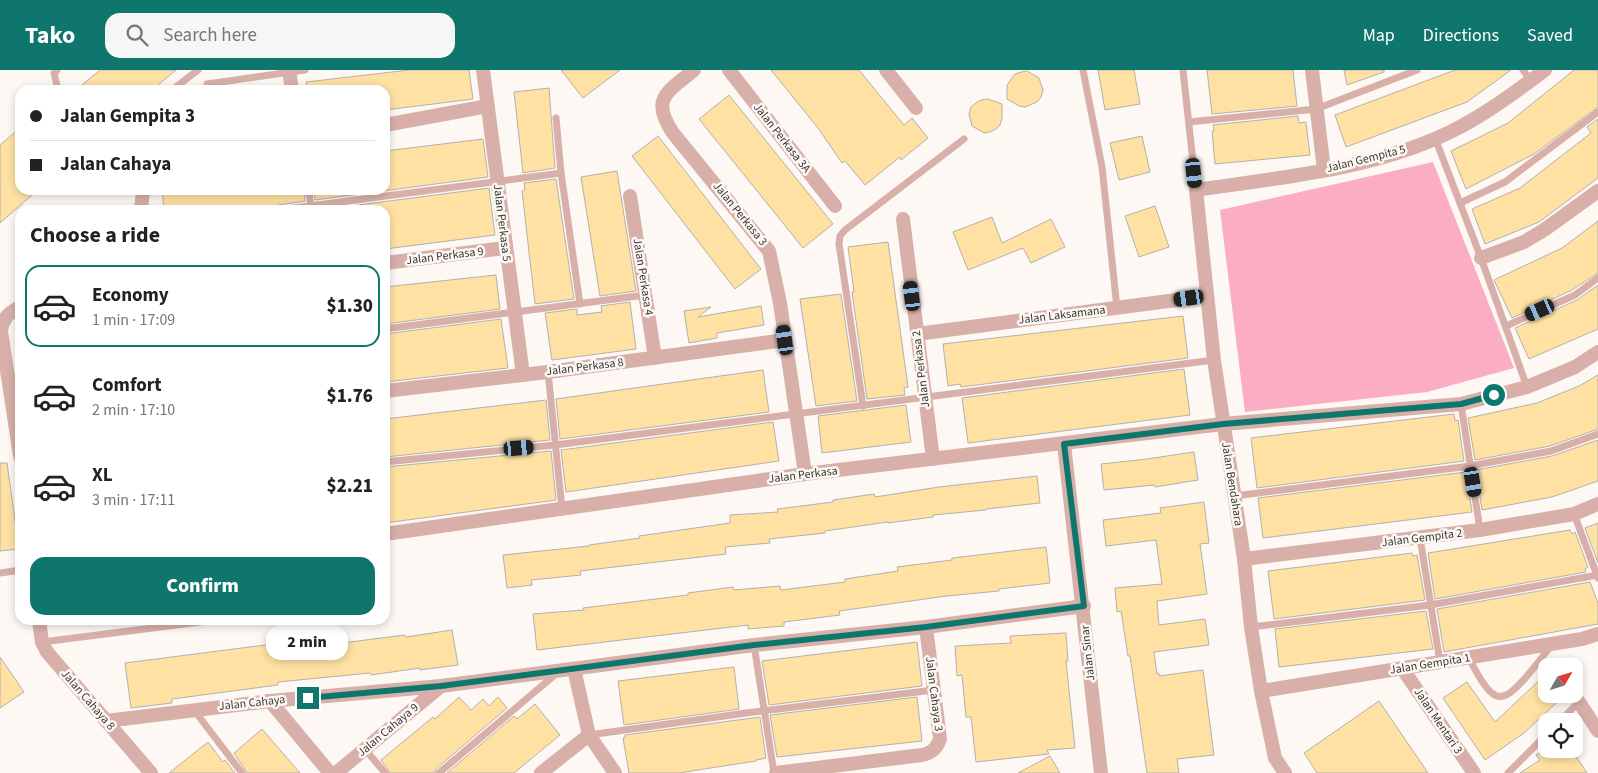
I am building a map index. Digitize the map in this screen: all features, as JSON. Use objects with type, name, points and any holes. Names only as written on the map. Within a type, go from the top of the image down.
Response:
[{"type":"street","name":"Jalan Perkasa 5","points":[[483,70],[523,375]]},
{"type":"street","name":"Jalan Perkasa 3","points":[[694,70],[665,95],[662,101],[662,112],[674,133],[768,249],[780,303],[805,474]]},
{"type":"street","name":"Jalan Perkasa 3A","points":[[729,70],[835,206]]},
{"type":"street","points":[[886,70],[916,108]]},
{"type":"street","points":[[1312,70],[1324,170]]},
{"type":"street","name":"Jalan Gempita 5","points":[[1196,190],[1324,170],[1396,153],[1459,128],[1481,116],[1527,76],[1545,70]]},
{"type":"street","points":[[289,71],[291,85]]},
{"type":"street","points":[[390,124],[488,106]]},
{"type":"street","name":"Jalan Bendahara","points":[[1196,190],[1214,360],[1244,559],[1251,627],[1261,691],[1275,758],[1285,773]]},
{"type":"street","points":[[1481,258],[1524,242],[1562,218],[1598,191]]},
{"type":"street","name":"Jalan Perkasa 4","points":[[630,196],[655,358]]},
{"type":"street","name":"Jalan Perkasa 2","points":[[903,219],[933,459]]},
{"type":"street","name":"Jalan Perkasa 9","points":[[390,262],[505,248]]},
{"type":"street","name":"Jalan Laksamana","points":[[917,334],[1207,296]]},
{"type":"street","points":[[14,378],[1,331],[2,318],[15,309]]},
{"type":"street","name":"Jalan Perkasa 8","points":[[390,391],[785,340]]},
{"type":"street","name":"Jalan Perkasa","points":[[390,533],[805,474],[1223,424],[1461,404],[1527,386],[1575,367],[1598,352]]},
{"type":"street","name":"Jalan Sinar","points":[[1064,444],[1084,606],[1101,773]]},
{"type":"street","name":"Jalan Gempita 2","points":[[1244,559],[1480,530],[1574,514],[1598,504]]},
{"type":"street","name":"Jalan Cahaya","points":[[106,721],[270,701],[441,686],[754,645],[926,627],[1084,606]]},
{"type":"street","name":"Jalan Cahaya 8","points":[[40,625],[42,642],[46,652],[151,773]]},
{"type":"street","name":"Jalan Cahaya 3","points":[[775,773],[815,771],[929,754],[935,749],[940,739],[926,627]]},
{"type":"street","name":"Jalan Gempita 1","points":[[1261,691],[1553,644],[1598,634]]},
{"type":"street","name":"Jalan Mentari 3","points":[[1402,668],[1474,773]]},
{"type":"street","points":[[567,670],[589,735],[615,773]]},
{"type":"street","name":"Jalan Cahaya 9","points":[[336,773],[441,686]]},
{"type":"street","points":[[270,701],[330,773]]},
{"type":"street","points":[[1580,703],[1598,731]]},
{"type":"street","points":[[541,773],[589,735]]},
{"type":"lane","points":[[57,70],[54,73],[57,85]]},
{"type":"lane","points":[[178,85],[198,70]]},
{"type":"lane","points":[[207,84],[305,70]]},
{"type":"lane","points":[[1084,70],[1102,167],[1116,308]]},
{"type":"lane","points":[[1183,70],[1196,190]]},
{"type":"lane","points":[[1189,122],[1316,109],[1417,70]]},
{"type":"lane","points":[[1460,203],[1505,182],[1598,112]]},
{"type":"lane","points":[[556,118],[561,173],[580,304]]},
{"type":"lane","points":[[1435,138],[1527,386]]},
{"type":"lane","points":[[862,406],[839,244],[840,236],[845,230],[964,139]]},
{"type":"lane","points":[[332,205],[561,173]]},
{"type":"lane","points":[[1506,326],[1575,294],[1598,278]]},
{"type":"lane","points":[[390,328],[645,296]]},
{"type":"lane","points":[[390,461],[555,444],[1214,360]]},
{"type":"lane","points":[[548,372],[562,509]]},
{"type":"lane","points":[[1461,404],[1480,530]]},
{"type":"lane","points":[[1234,496],[1470,466],[1551,451],[1598,434]]},
{"type":"lane","points":[[1251,627],[1430,605],[1598,577],[1574,514]]},
{"type":"lane","points":[[1420,538],[1440,662]]},
{"type":"lane","points":[[0,573],[15,571]]},
{"type":"lane","points":[[42,642],[176,625]]},
{"type":"lane","points":[[1468,657],[1490,692],[1497,696],[1504,696],[1512,691],[1533,670],[1553,644]]},
{"type":"lane","points":[[754,645],[763,711],[775,773]]},
{"type":"lane","points":[[439,773],[567,670]]},
{"type":"lane","points":[[589,735],[934,690]]},
{"type":"lane","points":[[1568,713],[1578,703]]},
{"type":"lane","points":[[194,710],[242,773]]},
{"type":"lane","points":[[1508,773],[1538,743]]},
{"type":"lane","points":[[365,749],[385,773]]},
{"type":"shaded area","points":[[1433,162],[1514,368],[1427,392],[1245,412],[1220,210]]},
{"type":"building","points":[[100,70],[176,70],[158,85],[82,85]]},
{"type":"building","points":[[409,70],[469,70],[473,99],[390,109],[390,85],[306,85],[306,82]]},
{"type":"building","points":[[561,70],[620,70],[583,98]]},
{"type":"building","points":[[771,70],[859,70],[904,125],[912,118],[928,138],[901,160],[900,157],[865,185],[845,161],[842,163],[818,128]]},
{"type":"building","points":[[1098,70],[1134,70],[1140,104],[1105,110]]},
{"type":"building","points":[[1207,70],[1293,70],[1297,106],[1212,114]]},
{"type":"building","points":[[1344,70],[1384,70],[1384,72],[1347,85]]},
{"type":"building","points":[[1455,70],[1511,70],[1467,102],[1346,147],[1335,115]]},
{"type":"building","points":[[1574,70],[1598,70],[1598,107],[1534,154],[1466,189],[1451,151],[1508,123]]},
{"type":"building","points":[[1027,71],[1039,78],[1043,90],[1037,102],[1025,107],[1019,106],[1007,99],[1007,85],[1015,74]]},
{"type":"building","points":[[549,88],[555,168],[523,173],[514,92]]},
{"type":"building","points":[[729,95],[833,224],[803,248],[699,119]]},
{"type":"building","points":[[988,99],[1002,104],[1002,118],[1000,125],[996,129],[984,133],[972,126],[969,114],[971,107],[976,103]]},
{"type":"building","points":[[1298,116],[1299,123],[1306,122],[1310,155],[1215,164],[1213,125]]},
{"type":"building","points":[[1598,119],[1598,178],[1539,222],[1485,244],[1472,209],[1520,188],[1591,133],[1587,127]]},
{"type":"building","points":[[15,132],[15,195],[32,195],[21,205],[15,205],[15,210],[0,223],[0,145]]},
{"type":"building","points":[[658,136],[761,269],[735,289],[632,156]]},
{"type":"building","points":[[1142,136],[1150,172],[1119,180],[1110,143]]},
{"type":"building","points":[[483,139],[488,177],[390,190],[390,150]]},
{"type":"building","points":[[617,171],[636,291],[600,296],[581,177]]},
{"type":"building","points":[[556,179],[574,299],[535,304],[522,191],[525,190],[524,183]]},
{"type":"building","points":[[489,188],[495,235],[390,248],[390,205],[358,205]]},
{"type":"building","points":[[162,195],[304,195],[305,201],[278,205],[164,205]]},
{"type":"building","points":[[314,195],[353,195],[315,200]]},
{"type":"building","points":[[1155,206],[1169,247],[1139,257],[1125,216]]},
{"type":"building","points":[[992,217],[1002,243],[1051,219],[1065,247],[1031,263],[1023,248],[968,270],[953,232]]},
{"type":"building","points":[[1598,221],[1598,273],[1572,290],[1512,318],[1494,280],[1562,248]]},
{"type":"building","points":[[888,242],[908,387],[904,388],[905,395],[867,399],[852,292],[854,292],[848,247]]},
{"type":"building","points":[[496,275],[500,309],[390,323],[390,286]]},
{"type":"building","points":[[1598,285],[1598,329],[1529,359],[1515,328],[1577,300]]},
{"type":"building","points":[[841,294],[857,401],[816,406],[800,299]]},
{"type":"building","points":[[630,302],[636,349],[552,360],[545,313],[577,309],[577,315],[602,312],[601,306]]},
{"type":"building","points":[[761,306],[764,325],[717,333],[717,338],[689,343],[684,311],[711,307],[698,317]]},
{"type":"building","points":[[1183,316],[1188,358],[961,387],[960,384],[948,386],[943,344]]},
{"type":"building","points":[[501,319],[508,368],[390,381],[390,333]]},
{"type":"building","points":[[1184,369],[1190,415],[968,443],[962,398]]},
{"type":"building","points":[[763,370],[769,412],[560,439],[556,399]]},
{"type":"building","points":[[1598,375],[1598,429],[1550,446],[1475,460],[1468,418],[1537,403],[1579,386]]},
{"type":"building","points":[[546,400],[550,440],[390,456],[390,418]]},
{"type":"building","points":[[906,405],[911,442],[822,453],[818,416]]},
{"type":"building","points":[[1454,414],[1455,421],[1458,420],[1464,461],[1257,488],[1251,438]]},
{"type":"building","points":[[773,422],[779,461],[566,492],[561,450]]},
{"type":"building","points":[[1598,440],[1598,481],[1552,497],[1482,510],[1476,470],[1552,456]]},
{"type":"building","points":[[551,451],[556,500],[390,522],[390,467]]},
{"type":"building","points":[[1194,452],[1198,480],[1155,487],[1154,485],[1104,490],[1101,464]]},
{"type":"building","points":[[0,463],[7,463],[15,520],[15,549],[0,551]]},
{"type":"building","points":[[1466,472],[1472,512],[1263,538],[1258,498]]},
{"type":"building","points":[[1037,476],[1040,503],[933,515],[933,517],[825,531],[825,533],[769,539],[770,543],[725,547],[726,554],[580,571],[581,575],[531,580],[532,585],[507,588],[503,555],[589,546],[640,538],[639,536],[730,523],[730,515],[778,512],[777,509],[833,502],[833,500],[874,494],[875,497],[939,487]]},
{"type":"building","points":[[1204,502],[1209,543],[1200,544],[1207,594],[1157,601],[1159,625],[1205,619],[1209,645],[1154,652],[1157,674],[1159,673],[1159,676],[1203,670],[1214,755],[1177,759],[1179,773],[1147,773],[1130,656],[1128,656],[1121,611],[1117,612],[1115,588],[1162,584],[1156,540],[1106,546],[1103,520],[1161,513],[1160,508]]},
{"type":"building","points":[[1598,523],[1598,563],[1585,528]]},
{"type":"building","points":[[1570,530],[1572,534],[1575,532],[1588,567],[1585,569],[1586,572],[1435,599],[1428,553]]},
{"type":"building","points":[[1046,547],[1050,583],[839,611],[840,615],[784,622],[784,626],[748,629],[748,625],[537,650],[533,614],[584,610],[583,608],[688,595],[688,593],[733,587],[734,590],[780,586],[781,590],[845,582],[845,579],[898,571],[897,567],[952,560],[952,558]]},
{"type":"building","points":[[1412,553],[1413,556],[1417,555],[1425,600],[1274,619],[1268,571]]},
{"type":"building","points":[[1590,582],[1598,603],[1598,624],[1444,652],[1437,609]]},
{"type":"building","points":[[1426,611],[1433,649],[1279,667],[1275,629]]},
{"type":"building","points":[[452,630],[458,665],[371,675],[370,673],[278,682],[278,685],[172,699],[172,703],[131,708],[125,663],[273,644],[325,640],[326,645],[405,635],[406,637]]},
{"type":"building","points":[[1066,633],[1068,661],[1066,661],[1075,748],[1047,750],[1049,754],[976,762],[971,717],[966,717],[962,675],[957,676],[955,646],[1011,643],[1010,636]]},
{"type":"building","points":[[917,642],[922,686],[769,705],[762,661]]},
{"type":"building","points":[[0,657],[24,692],[0,708]]},
{"type":"building","points":[[734,667],[739,709],[624,725],[618,681]]},
{"type":"building","points":[[1467,682],[1495,722],[1538,682],[1538,703],[1556,703],[1546,713],[1538,713],[1538,720],[1524,733],[1485,760],[1443,698]]},
{"type":"building","points":[[459,697],[471,710],[483,699],[489,706],[498,697],[507,708],[436,769],[434,773],[390,773],[381,760],[433,717],[435,719]]},
{"type":"building","points":[[917,697],[922,741],[777,757],[770,715]]},
{"type":"building","points":[[1379,701],[1428,773],[1317,773],[1304,753]]},
{"type":"building","points":[[535,704],[560,735],[514,773],[447,773],[514,716],[517,719]]},
{"type":"building","points":[[760,717],[766,758],[679,773],[629,773],[623,738],[625,735]]},
{"type":"building","points":[[262,729],[300,773],[247,773],[234,753]]},
{"type":"building","points":[[208,742],[223,762],[225,760],[235,773],[169,773]]},
{"type":"building","points":[[1050,756],[1060,773],[1018,773]]},
{"type":"building","points":[[1538,758],[1577,758],[1587,773],[1520,773],[1540,760]]},
{"type":"route","points":[[308,698],[441,686],[754,645],[926,627],[1084,606],[1064,444],[1223,424],[1461,404],[1494,395]]}]
